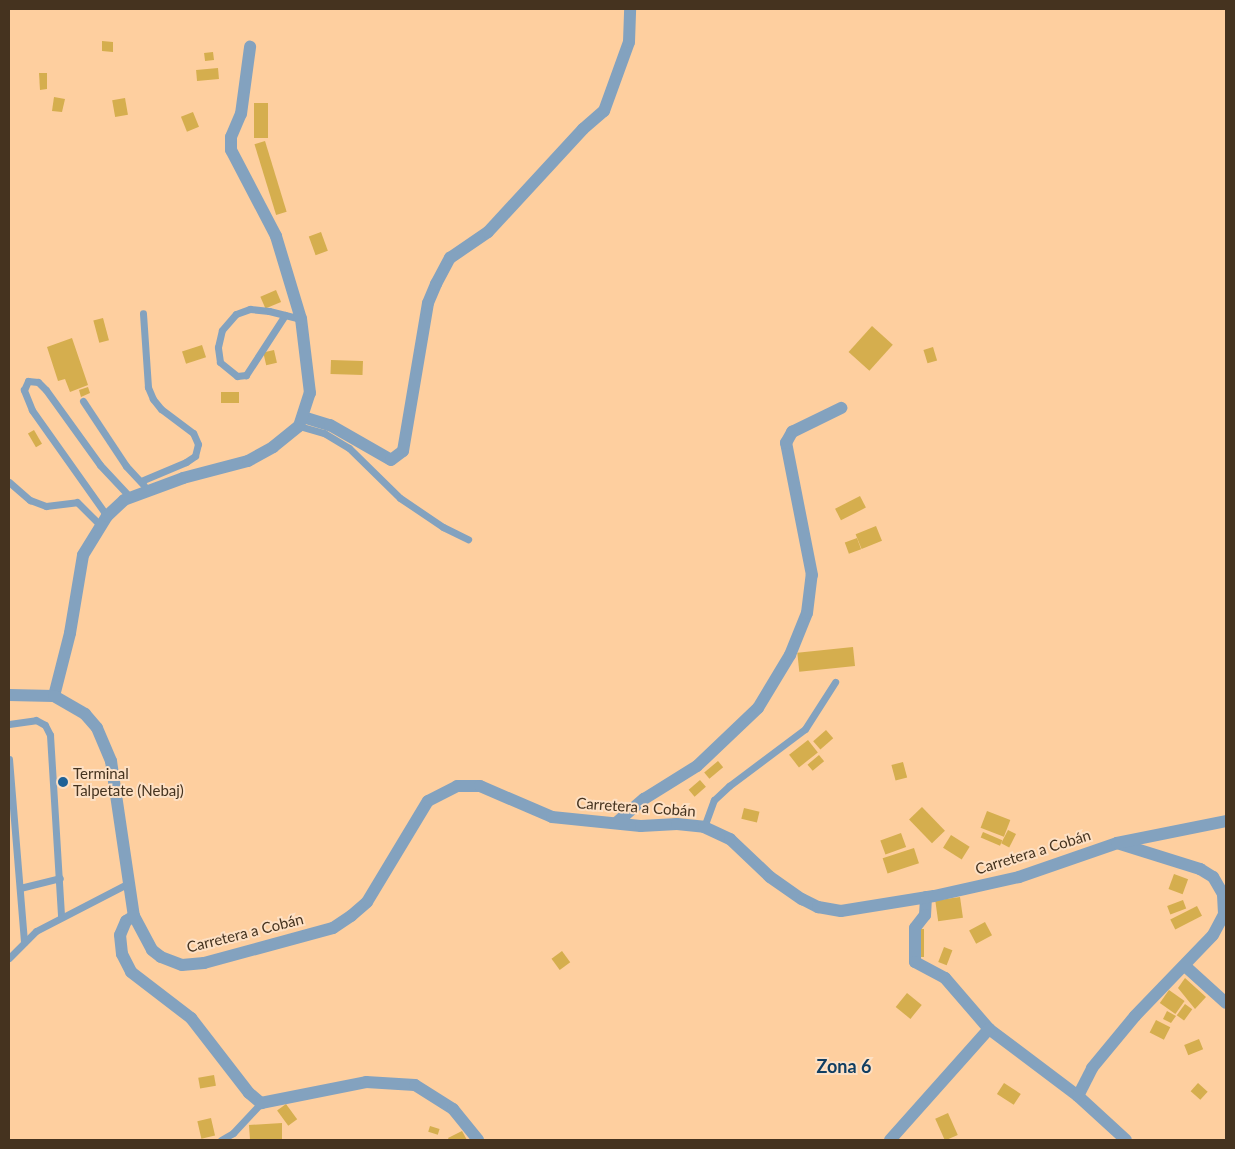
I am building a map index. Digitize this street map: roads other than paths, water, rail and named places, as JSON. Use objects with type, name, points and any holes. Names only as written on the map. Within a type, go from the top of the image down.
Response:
[{"type":"street","points":[[301,422],[330,426],[391,460],[403,451],[428,303],[436,284],[450,258],[488,232],[604,111],[629,42],[630,9]]},
{"type":"street","points":[[54,696],[70,632],[83,555],[103,520],[145,486],[248,460],[273,447],[301,422],[310,393],[301,320],[276,236],[231,150],[231,137],[241,114],[250,46]]},
{"type":"street","points":[[616,824],[644,799],[697,766],[758,708],[790,655],[807,613],[812,575],[786,443],[792,432],[842,408]]},
{"type":"street","name":"Carretera a Cobán","points":[[9,695],[54,696],[85,714],[106,744],[127,884],[134,916],[152,950],[161,957],[182,965],[204,963],[333,928],[367,902],[428,802],[457,786],[480,786],[552,817],[616,824],[704,828],[730,839],[770,877],[818,907],[841,910],[926,897],[1018,877],[1118,844],[1226,821]]},
{"type":"street","points":[[1078,1096],[1092,1068],[1135,1016],[1213,935],[1224,914],[1225,901],[1223,894],[1213,877],[1200,869],[1118,844]]},
{"type":"street","points":[[926,897],[925,915],[915,928],[915,962],[945,978],[989,1029],[1078,1096],[1119,1138]]},
{"type":"street","points":[[134,916],[126,920],[120,935],[122,954],[131,972],[191,1018],[249,1093],[261,1103],[366,1082],[415,1085],[453,1109],[478,1140]]},
{"type":"street","points":[[1185,966],[1226,1003]]},
{"type":"street","points":[[890,1140],[989,1029]]},
{"type":"lane","points":[[285,315],[246,375],[237,376],[220,362],[218,347],[222,330],[236,314],[250,309],[285,315],[301,320]]},
{"type":"lane","points":[[83,401],[126,466],[145,486],[195,456],[198,444],[193,433],[161,409],[153,399],[148,387],[143,313]]},
{"type":"lane","points":[[103,520],[32,410],[24,390],[28,381],[38,382],[46,390],[100,465],[131,498]]},
{"type":"lane","points":[[301,422],[349,448],[400,498],[443,527],[468,539]]},
{"type":"lane","points":[[9,482],[30,500],[46,506],[77,502],[103,520]]},
{"type":"lane","points":[[704,828],[714,800],[743,774],[805,729],[835,682]]},
{"type":"lane","points":[[9,724],[36,720],[45,724],[50,735],[62,916]]},
{"type":"lane","points":[[9,759],[24,942]]},
{"type":"lane","points":[[20,888],[60,878]]},
{"type":"lane","points":[[9,958],[24,942],[62,916],[127,884]]},
{"type":"lane","points":[[221,1140],[233,1133],[261,1103]]},
{"type":"place","name":"Terminal Talpetate (Nebaj)","points":[[63,782]]},
{"type":"district","name":"Zona 6","points":[[844,1066]]}]
